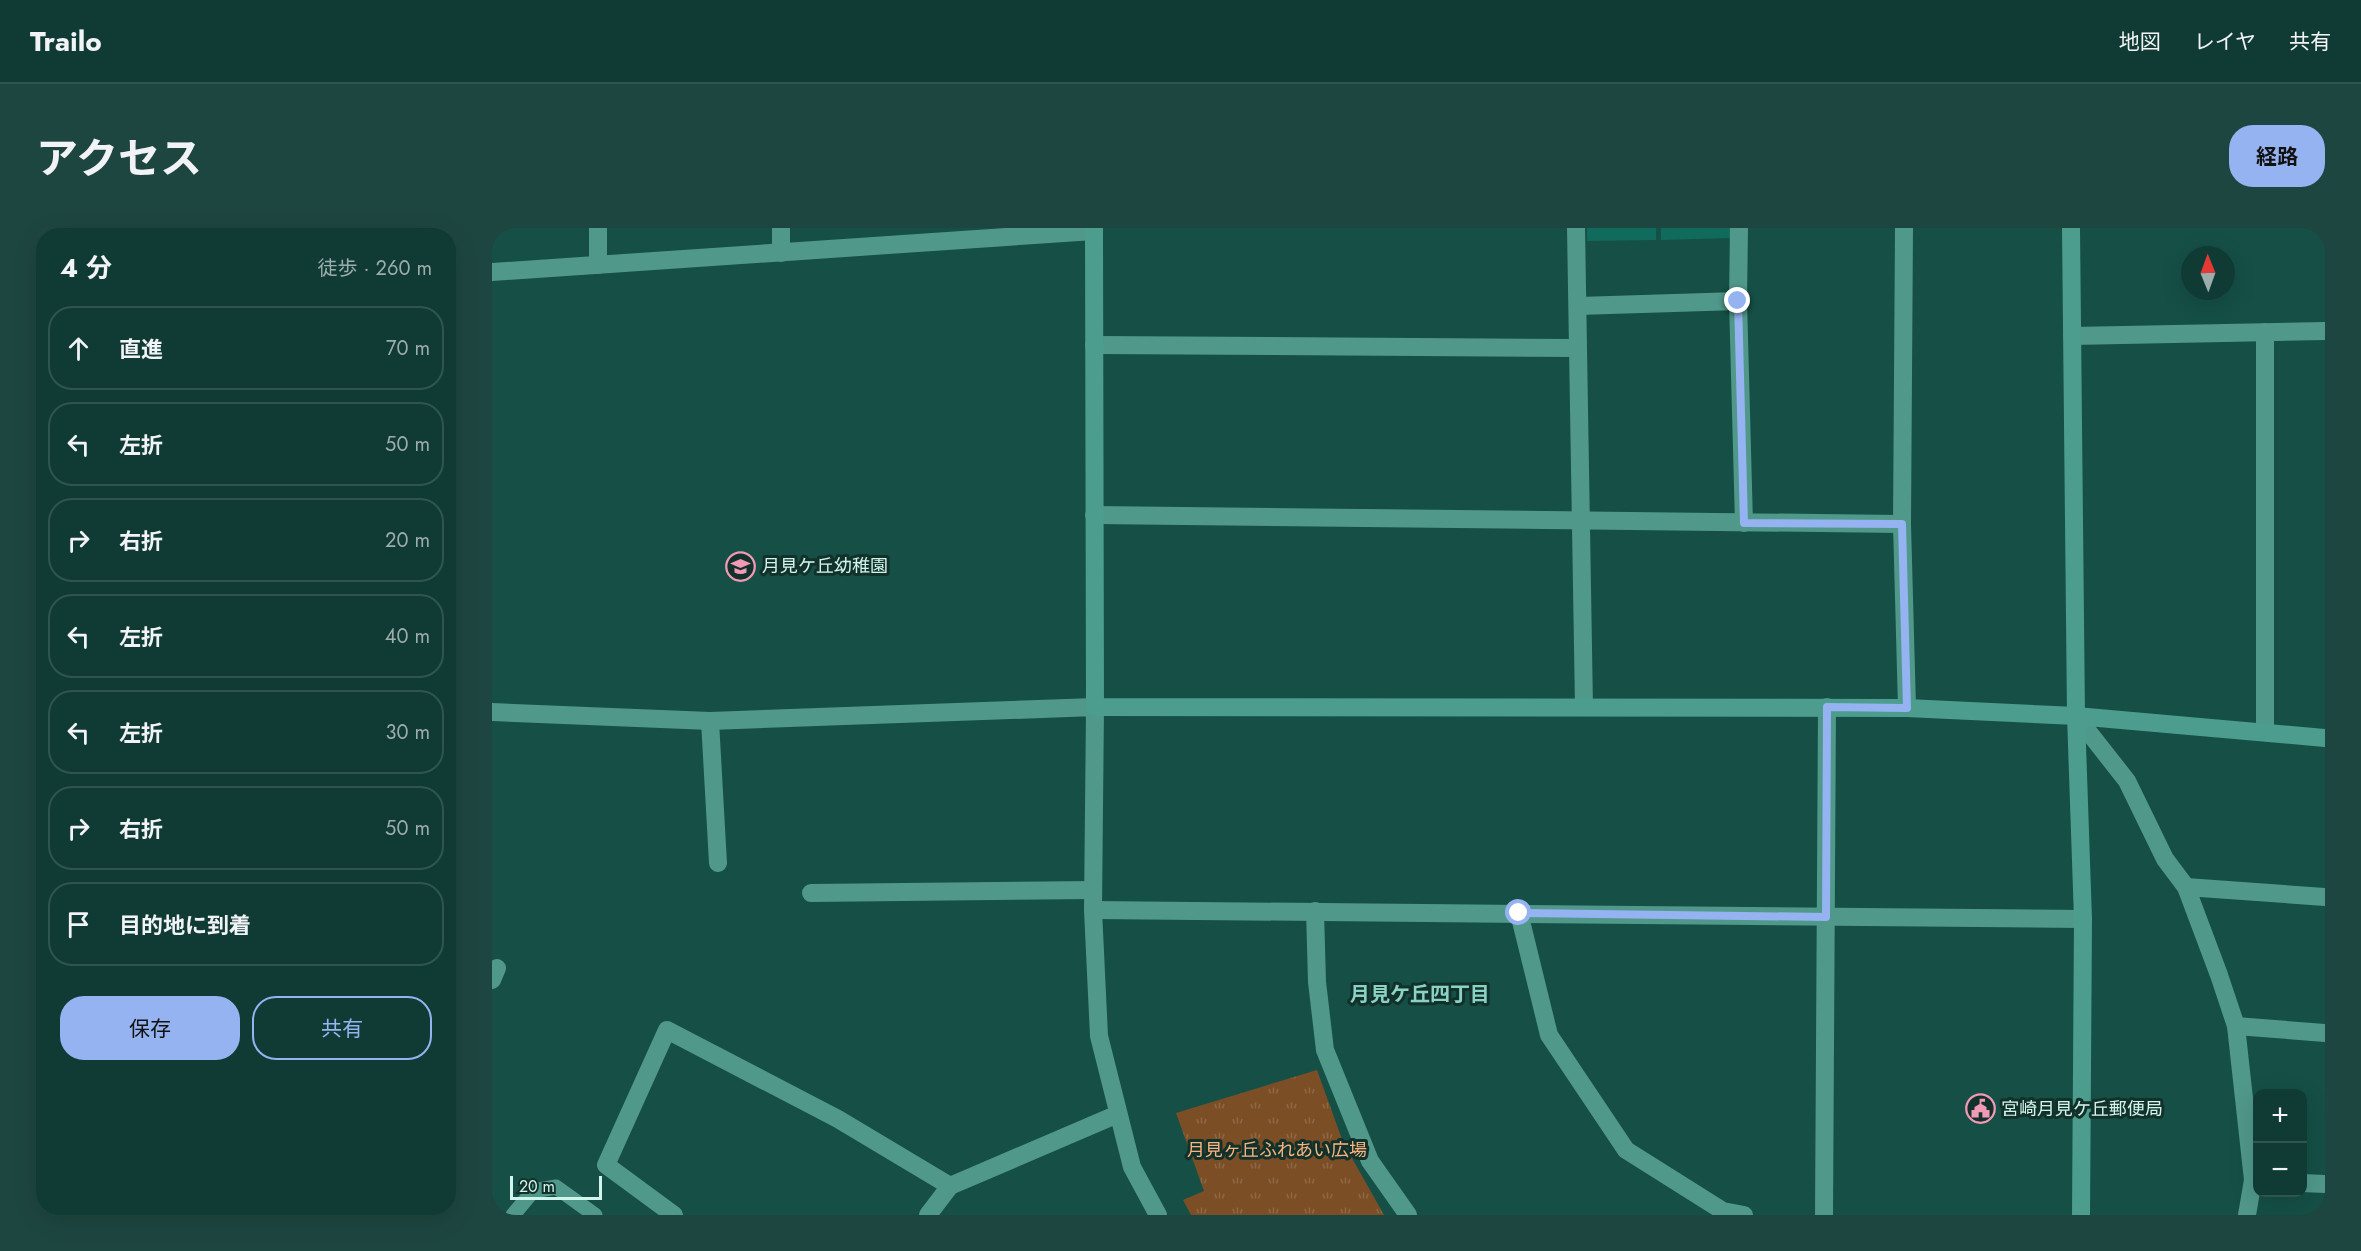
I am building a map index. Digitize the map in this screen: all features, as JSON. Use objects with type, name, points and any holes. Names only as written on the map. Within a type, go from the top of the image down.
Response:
[{"type":"street","points":[[598,228],[598,265]]},
{"type":"street","points":[[781,228],[781,253]]},
{"type":"street","points":[[1576,228],[1579,519],[1584,707]]},
{"type":"street","points":[[1739,228],[1738,301],[1744,523]]},
{"type":"street","points":[[1904,228],[1902,524],[1907,708]]},
{"type":"street","points":[[2071,228],[2076,716],[2083,919],[2081,1215]]},
{"type":"street","points":[[492,272],[781,253],[976,234],[1094,230],[1093,910],[1099,1036],[1132,1167],[1158,1215]]},
{"type":"street","points":[[1578,306],[1738,301]]},
{"type":"street","points":[[2072,336],[2325,331]]},
{"type":"street","points":[[2265,332],[2265,732]]},
{"type":"street","points":[[1094,345],[1577,348]]},
{"type":"street","points":[[1094,515],[1902,524]]},
{"type":"street","points":[[492,712],[710,721],[1095,707],[1907,708],[2076,716],[2325,738]]},
{"type":"street","points":[[1824,1215],[1827,707]]},
{"type":"street","points":[[2076,716],[2127,781],[2165,859],[2186,887],[2236,1026],[2253,1164]]},
{"type":"street","points":[[710,721],[718,863]]},
{"type":"street","points":[[2186,887],[2325,897]]},
{"type":"street","points":[[811,893],[1093,890]]},
{"type":"street","points":[[1093,910],[2083,919]]},
{"type":"street","points":[[1315,911],[1317,982],[1325,1050],[1370,1161],[1408,1215]]},
{"type":"street","points":[[1519,913],[1549,1035],[1626,1150],[1723,1211],[1744,1215]]},
{"type":"street","points":[[2236,1026],[2325,1033]]},
{"type":"street","points":[[674,1215],[606,1165],[667,1030],[838,1119],[950,1186]]},
{"type":"street","points":[[928,1215],[950,1186],[1118,1114]]},
{"type":"street","points":[[2307,1183],[2325,1184]]},
{"type":"street","points":[[2247,1215],[2253,1189]]},
{"type":"lane","points":[[513,1215],[533,1191],[556,1187],[595,1215]]},
{"type":"green space","name":"月見ヶ丘ふれあい広場","points":[[1317,1070],[1343,1142],[1384,1215],[1191,1215],[1183,1200],[1204,1191],[1176,1113]]},
{"type":"building","points":[[1587,228],[1656,228],[1656,240],[1587,241]]},
{"type":"building","points":[[1661,228],[1730,228],[1731,238],[1661,240]]},
{"type":"place","name":"月見ケ丘幼稚園","points":[[741,566]]},
{"type":"place","name":"宮崎月見ケ丘郵便局","points":[[1980,1109]]},
{"type":"district","name":"月見ケ丘四丁目","points":[[1420,994]]},
{"type":"route","points":[[1519,913],[1826,917],[1827,707],[1907,708],[1902,524],[1744,523],[1738,301]]}]
